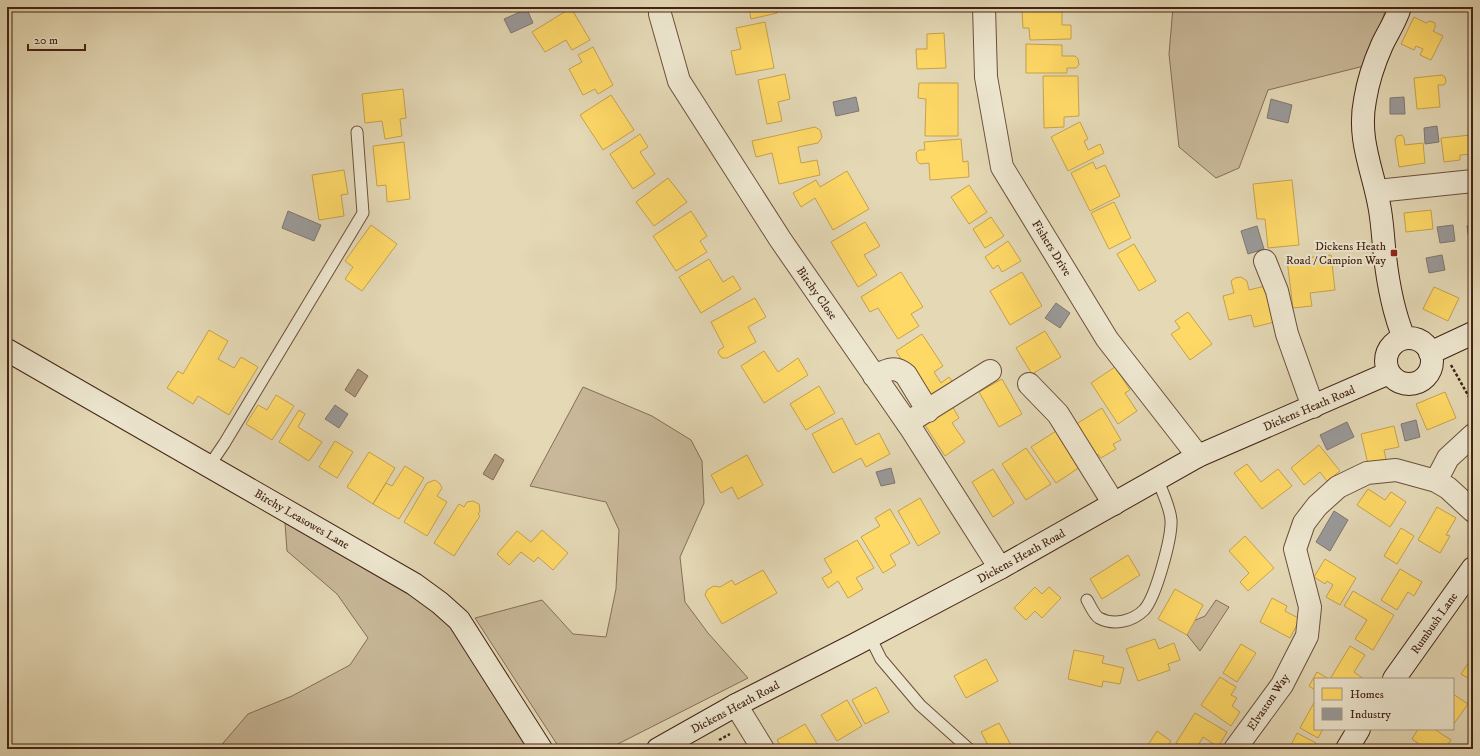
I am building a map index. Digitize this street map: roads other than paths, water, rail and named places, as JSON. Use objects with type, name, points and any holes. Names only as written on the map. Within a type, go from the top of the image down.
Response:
[{"type":"street","name":"Birchy Close","points":[[660,7],[660,14],[679,81],[780,239],[907,423],[1000,568]]},
{"type":"street","points":[[1400,7],[1397,18],[1382,45],[1372,69],[1364,102],[1362,133],[1368,164],[1377,191],[1381,212],[1389,286],[1397,320],[1404,338]]},
{"type":"street","name":"Fishers Drive","points":[[984,8],[986,77],[1002,167],[1107,339],[1198,456]]},
{"type":"street","points":[[1377,191],[1473,181]]},
{"type":"street","points":[[1265,261],[1276,292],[1287,334],[1313,407]]},
{"type":"street","points":[[1436,350],[1411,338],[1404,338],[1397,341],[1388,352],[1386,366],[1394,379],[1408,384],[1415,383],[1422,380],[1427,374],[1436,350],[1473,333]]},
{"type":"street","name":"Birchy Leasowes Lane","points":[[7,350],[414,584],[440,603],[459,620],[541,749]]},
{"type":"street","points":[[874,376],[894,368],[901,370],[906,375],[928,411]]},
{"type":"street","points":[[907,423],[990,371]]},
{"type":"street","name":"Dickens Heath Road","points":[[658,749],[736,705],[870,637],[1000,568],[1198,456],[1389,373]]},
{"type":"street","points":[[1029,384],[1058,414],[1114,504]]},
{"type":"street","points":[[1436,480],[1448,458],[1473,435]]},
{"type":"street","name":"Elvaston Way","points":[[1235,749],[1282,685],[1307,636],[1310,607],[1295,549],[1304,523],[1317,506],[1338,487],[1367,473],[1396,470],[1436,480],[1448,488],[1473,511]]},
{"type":"street","name":"Rumbush Lane","points":[[1395,678],[1473,568]]},
{"type":"street","points":[[736,705],[763,749]]},
{"type":"street","points":[[1347,749],[1358,730]]},
{"type":"lane","points":[[209,466],[224,444],[363,214],[357,132]]},
{"type":"lane","points":[[1087,600],[1098,617],[1112,622],[1125,621],[1136,617],[1145,608],[1157,582],[1170,534],[1171,519],[1157,479]]},
{"type":"lane","points":[[870,637],[881,658],[920,705],[969,749]]},
{"type":"place","name":"Dickens Heath Road / Campion Way","points":[[1394,253]]}]
